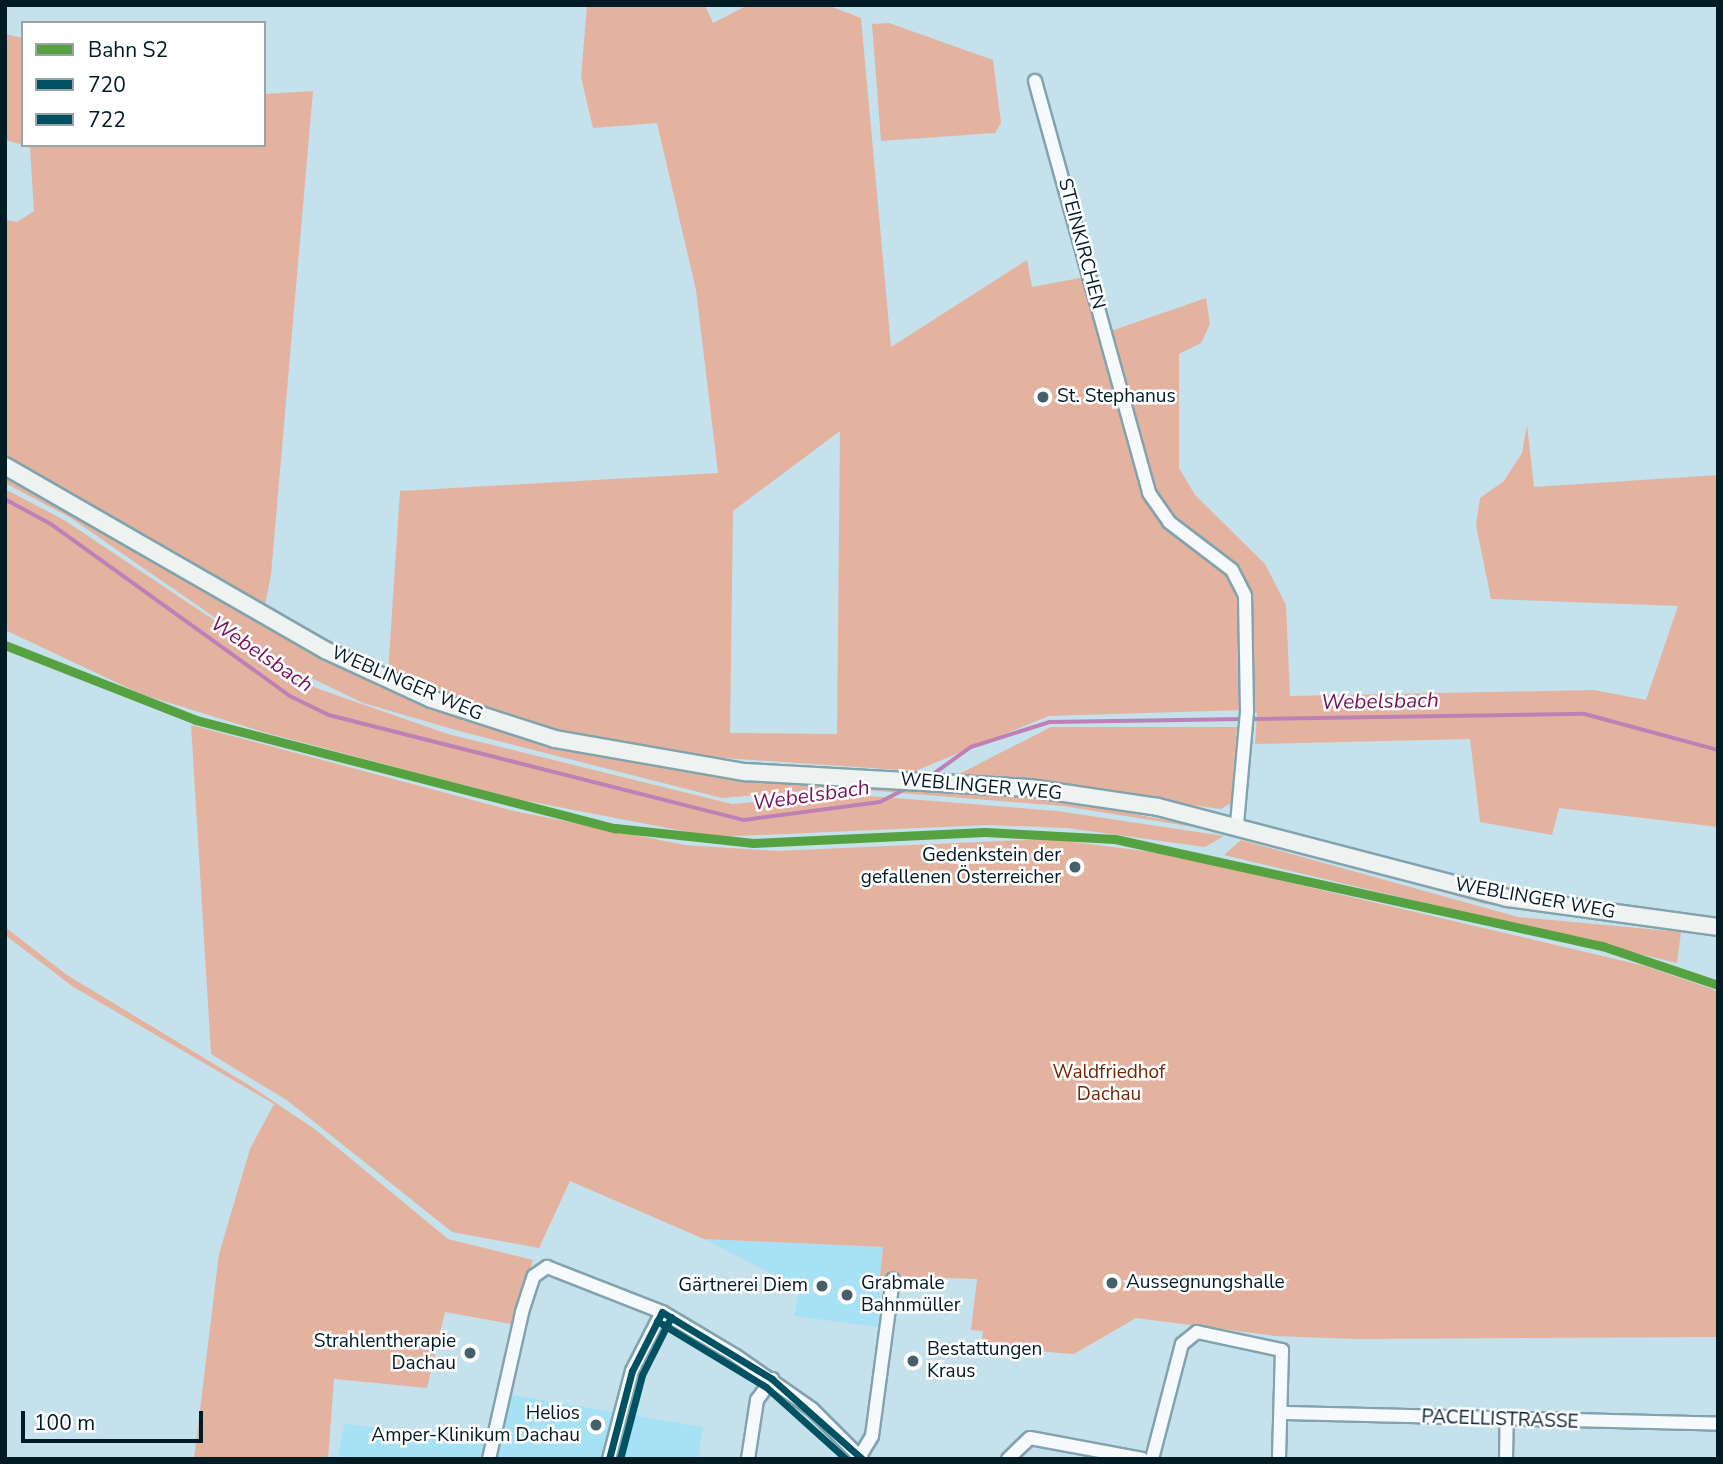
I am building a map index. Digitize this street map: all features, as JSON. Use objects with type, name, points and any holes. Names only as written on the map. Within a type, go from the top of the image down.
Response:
[{"type":"street","name":"STEINKIRCHEN","points":[[1035,81],[1126,409],[1157,509],[1232,570],[1245,596],[1247,727],[1237,823]]},
{"type":"street","name":"WEBLINGER WEG","points":[[5,466],[325,650],[482,717],[657,759],[1030,788],[1237,823],[1507,898],[1718,927]]},
{"type":"street","points":[[489,1459],[522,1312],[541,1269],[554,1268],[662,1312],[772,1379],[861,1457],[872,1436],[893,1279]]},
{"type":"street","points":[[609,1459],[632,1371],[662,1312]]},
{"type":"street","points":[[1152,1459],[1182,1344],[1196,1332],[1282,1350],[1279,1459]]},
{"type":"street","points":[[748,1459],[757,1401],[772,1379]]},
{"type":"street","name":"PACELLISTRASSE","points":[[1282,1413],[1718,1423]]},
{"type":"street","points":[[1506,1459],[1507,1420]]},
{"type":"street","points":[[1008,1459],[1030,1437],[1142,1459]]},
{"type":"shaded area","points":[[704,1239],[883,1247],[878,1327],[794,1316],[800,1288]]},
{"type":"shaded area","name":"Helios Amper-Klinikum Dachau","points":[[506,1394],[703,1427],[698,1459],[338,1459],[344,1424],[494,1440]]},
{"type":"green space","points":[[587,5],[705,5],[713,23],[748,5],[827,5],[861,18],[891,347],[1027,260],[1032,287],[1090,276],[1108,332],[1206,298],[1210,324],[1201,343],[1179,354],[1179,468],[1195,495],[1265,564],[1286,605],[1290,696],[1594,690],[1646,700],[1678,606],[1491,599],[1476,525],[1480,498],[1504,481],[1522,453],[1527,425],[1534,487],[1718,475],[1718,827],[1559,808],[1552,835],[1480,822],[1470,739],[1255,744],[1257,713],[1244,710],[1049,716],[915,771],[637,752],[556,733],[388,673],[400,491],[718,473],[696,290],[657,123],[593,128],[581,77]],"holes":[[[840,431],[837,734],[730,733],[733,511]]]},
{"type":"green space","points":[[889,23],[993,60],[1001,123],[995,133],[881,141],[872,24]]},
{"type":"green space","points":[[5,34],[21,38],[21,144],[5,140]]},
{"type":"green space","points":[[313,91],[271,575],[265,605],[5,455],[5,220],[17,222],[34,211],[30,148],[28,147],[266,147],[266,94]]},
{"type":"green space","points":[[5,472],[200,585],[513,733],[591,754],[703,771],[1042,796],[1232,833],[1063,806],[839,788],[722,798],[459,731],[363,703],[282,664],[71,518],[5,483]]},
{"type":"green space","points":[[5,489],[64,520],[316,688],[448,734],[732,804],[845,794],[1057,811],[1224,836],[1205,847],[1067,828],[987,825],[714,837],[517,799],[263,732],[141,694],[5,630]]},
{"type":"green space","name":"Waldfriedhof Dachau","points":[[191,725],[514,811],[685,845],[776,851],[1049,839],[1168,854],[1645,966],[1712,989],[1718,992],[1718,1337],[1354,1339],[1275,1336],[1136,1318],[1074,1354],[981,1347],[983,1331],[971,1330],[977,1279],[880,1276],[883,1247],[704,1239],[570,1181],[539,1248],[452,1232],[288,1101],[211,1054]]},
{"type":"green space","points":[[1051,727],[1237,727],[1231,803],[1221,809],[959,774]]},
{"type":"green space","points":[[1241,840],[1518,917],[1681,932],[1677,963],[1224,855]]},
{"type":"green space","points":[[1268,843],[1530,909],[1620,922],[1485,904]]},
{"type":"green space","points":[[5,927],[67,975],[252,1087],[316,1130],[448,1239],[533,1260],[512,1324],[445,1312],[427,1388],[334,1379],[328,1459],[194,1459],[219,1254],[250,1149],[274,1104],[72,986],[5,935]]},
{"type":"waterway","name":"Webelsbach","points":[[5,499],[51,524],[290,696],[329,715],[744,820],[880,802],[909,787]]},
{"type":"waterway","name":"Webelsbach","points":[[1250,719],[1585,714],[1718,750]]},
{"type":"waterway","name":"Webelsbach","points":[[932,775],[971,747],[1050,722],[1243,719]]},
{"type":"rail line","name":"S2","points":[[5,645],[196,720],[615,828],[753,843],[985,832],[1115,839],[1602,946],[1718,985]]},
{"type":"transit line","name":"720","points":[[662,1312],[772,1379],[862,1459]]},
{"type":"transit line","name":"720","points":[[609,1459],[632,1371],[662,1312]]},
{"type":"transit line","name":"722","points":[[620,1459],[642,1375],[671,1317]]},
{"type":"transit line","name":"722","points":[[657,1321],[766,1387],[846,1459]]},
{"type":"place","name":"St. Stephanus","points":[[1043,397]]},
{"type":"place","name":"Gedenkstein der gefallenen Österreicher","points":[[1075,867]]},
{"type":"place","name":"Aussegnungshalle","points":[[1112,1283]]},
{"type":"place","name":"Gärtnerei Diem","points":[[822,1286]]},
{"type":"place","name":"Grabmale Bahnmüller","points":[[847,1295]]},
{"type":"place","name":"Strahlentherapie Dachau","points":[[470,1353]]},
{"type":"place","name":"Bestattungen Kraus","points":[[913,1361]]},
{"type":"place","name":"Helios Amper-Klinikum Dachau","points":[[596,1425]]}]
